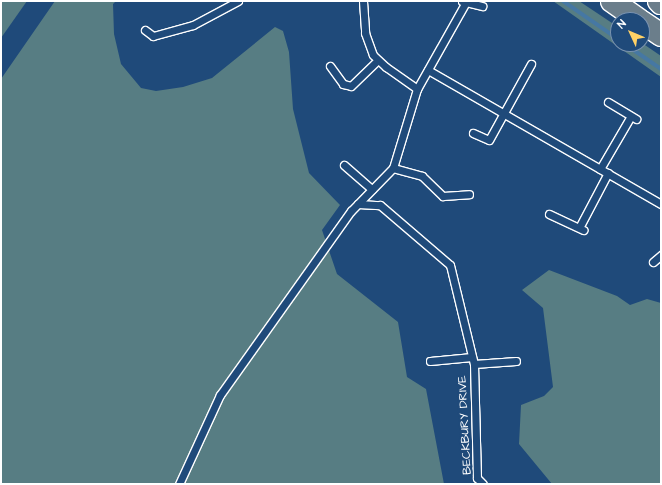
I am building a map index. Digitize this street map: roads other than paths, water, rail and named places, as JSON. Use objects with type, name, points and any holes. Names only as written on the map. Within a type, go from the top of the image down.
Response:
[{"type":"highway","points":[[612,1],[652,29]]},
{"type":"lane","points":[[145,30],[153,36],[193,25],[238,1]]},
{"type":"lane","points":[[364,1],[365,32],[373,55],[417,89]]},
{"type":"lane","points":[[179,484],[220,395],[358,204],[393,168],[417,89],[464,2],[482,6]]},
{"type":"lane","points":[[330,66],[343,84],[351,86],[378,60]]},
{"type":"lane","points":[[473,133],[489,140],[532,64]]},
{"type":"lane","points":[[428,70],[661,204]]},
{"type":"lane","points":[[600,169],[633,118],[608,102]]},
{"type":"lane","points":[[344,165],[372,189]]},
{"type":"lane","points":[[393,168],[422,176],[443,196],[469,194]]},
{"type":"lane","points":[[549,214],[582,228],[608,173]]},
{"type":"lane","name":"BECKBURY DRIVE","points":[[358,204],[380,205],[450,265],[473,361],[477,478],[483,484]]},
{"type":"lane","points":[[653,262],[661,255]]},
{"type":"lane","name":"BECKBURY DRIVE","points":[[430,361],[516,361]]},
{"type":"waterway","points":[[563,1],[610,33]]},
{"type":"waterway","points":[[637,52],[661,69]]}]
